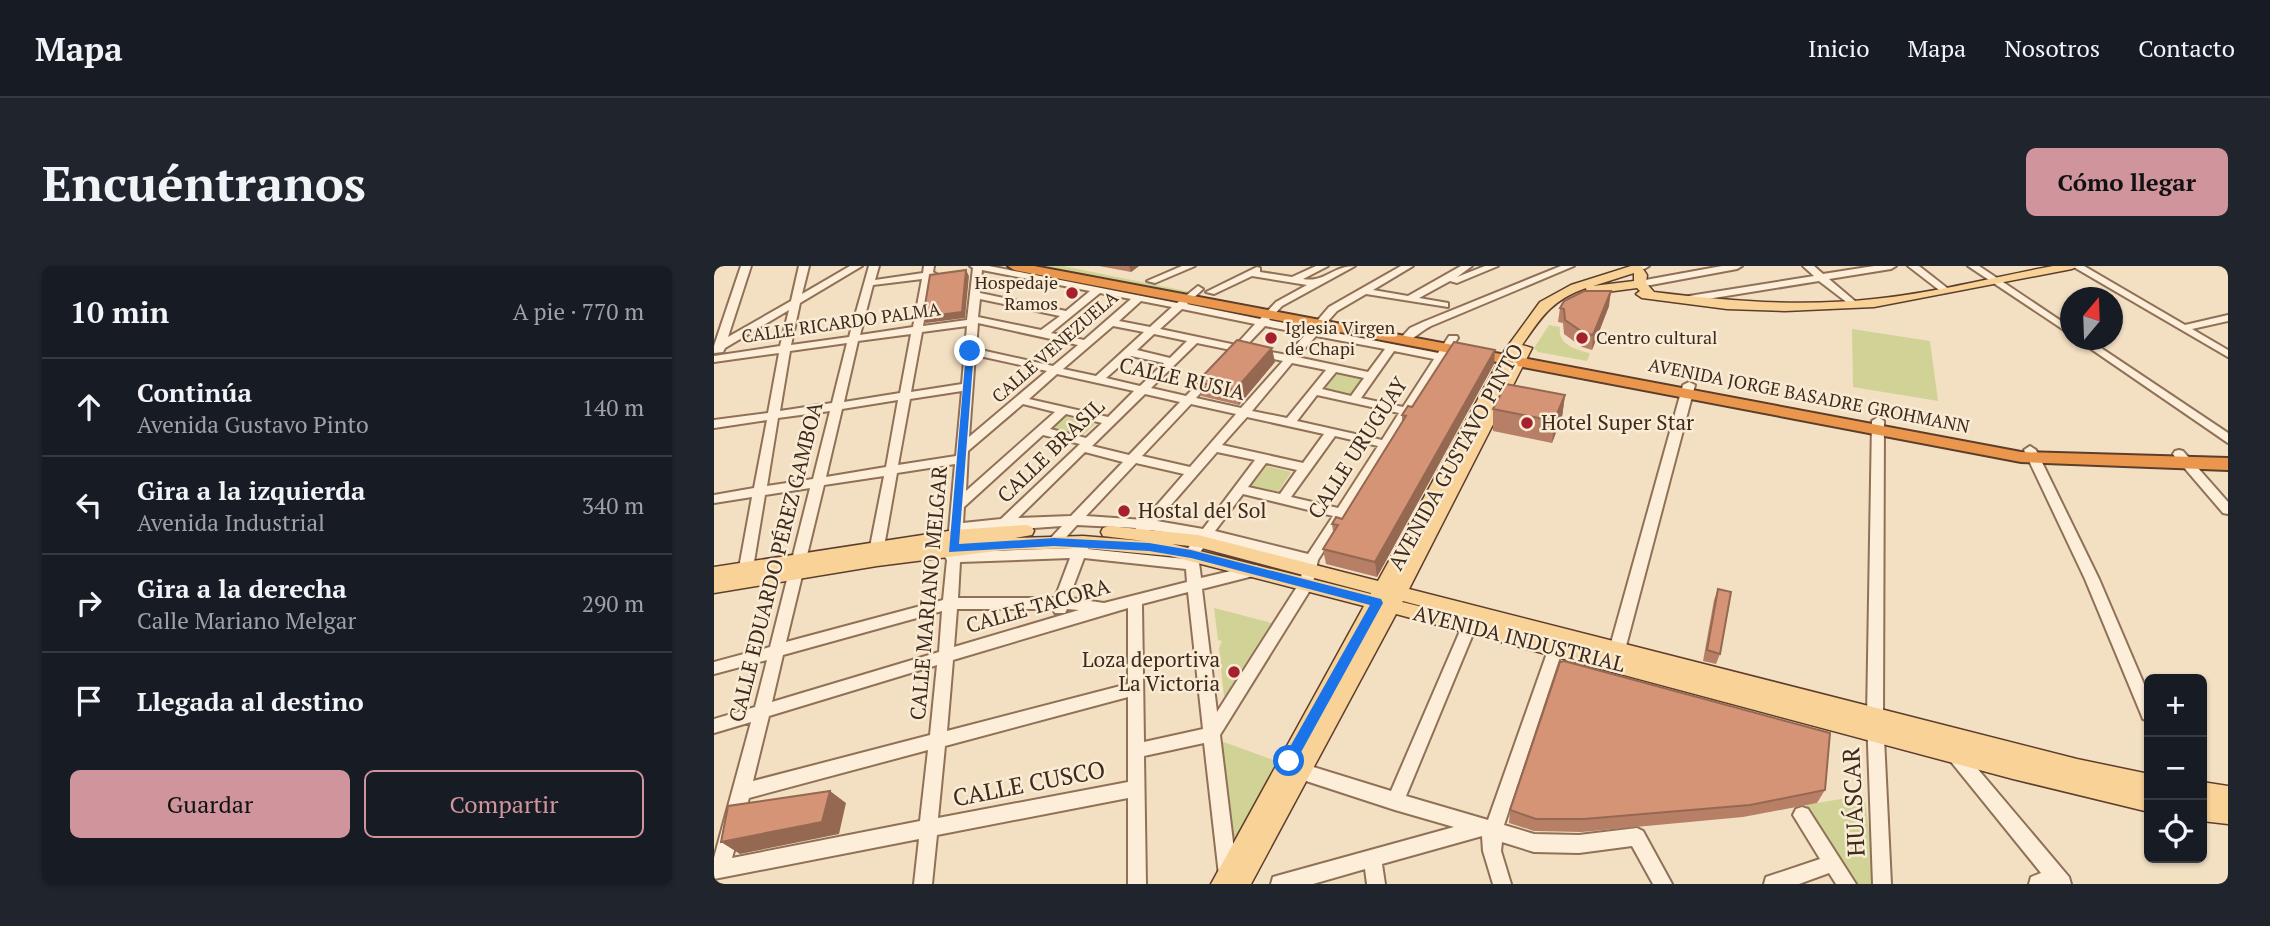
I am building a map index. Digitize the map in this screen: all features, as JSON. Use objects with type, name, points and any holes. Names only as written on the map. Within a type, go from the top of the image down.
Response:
[{"type":"highway","name":"AVENIDA JORGE BASADRE GROHMANN","points":[[1014,266],[1038,268],[1194,297],[1447,347],[1515,356],[2032,455],[2183,459],[2228,464]]},
{"type":"highway","name":"AVENIDA JORGE BASADRE GROHMANN","points":[[1070,266],[1152,281],[1194,297],[1271,314]]},
{"type":"highway","name":"AVENIDA JORGE BASADRE GROHMANN","points":[[2183,459],[2228,454]]},
{"type":"main road","points":[[1993,279],[2045,266]]},
{"type":"main road","points":[[1605,284],[1651,296],[1768,307],[1853,304],[1874,303],[2074,266]]},
{"type":"main road","points":[[1639,267],[1640,284],[1651,296]]},
{"type":"main road","name":"AVENIDA GUSTAVO PINTO","points":[[1230,881],[1388,597],[1515,356],[1560,303],[1639,267]]},
{"type":"main road","points":[[1605,284],[1640,284]]},
{"type":"main road","name":"AVENIDA INDUSTRIAL","points":[[714,586],[877,547],[954,543],[1000,528],[1064,531],[1142,529],[1256,570],[1309,571]]},
{"type":"main road","name":"AVENIDA INDUSTRIAL","points":[[714,573],[746,568],[796,566],[954,543],[1064,531]]},
{"type":"main road","name":"AVENIDA INDUSTRIAL","points":[[1064,531],[1081,548],[1196,548],[1309,571],[1388,597],[1875,725],[1955,754],[2144,783]]},
{"type":"main road","name":"AVENIDA INDUSTRIAL","points":[[1875,725],[1946,735],[2012,761],[2144,801]]},
{"type":"main road","points":[[2207,793],[2228,796]]},
{"type":"main road","points":[[2207,812],[2228,814]]},
{"type":"street","points":[[714,361],[746,266]]},
{"type":"street","points":[[746,568],[785,349],[804,266]]},
{"type":"street","points":[[717,348],[857,266]]},
{"type":"street","name":"CALLE EDUARDO PÉREZ GAMBOA","points":[[717,869],[742,792],[817,482],[874,266]]},
{"type":"street","points":[[1152,281],[1190,266]]},
{"type":"street","points":[[1098,380],[1194,297],[1266,266]]},
{"type":"street","points":[[1294,280],[1323,266]]},
{"type":"street","points":[[1064,531],[1271,314],[1315,284],[1350,266]]},
{"type":"street","points":[[1142,529],[1320,323],[1363,291],[1408,266]]},
{"type":"street","points":[[1409,299],[1467,266]]},
{"type":"street","points":[[1439,284],[1493,266]]},
{"type":"street","points":[[1354,400],[1403,339],[1456,312],[1568,266]]},
{"type":"street","points":[[1640,284],[1737,266]]},
{"type":"street","points":[[1808,266],[1853,304]]},
{"type":"street","points":[[1677,299],[1703,299],[1891,266]]},
{"type":"street","points":[[1913,266],[1942,289]]},
{"type":"street","points":[[1973,266],[2060,324]]},
{"type":"street","points":[[2074,266],[2228,354]]},
{"type":"street","points":[[964,271],[979,267],[1139,298],[1194,297]]},
{"type":"street","name":"CALLE MARIANO MELGAR","points":[[923,884],[939,738],[972,321],[979,267]]},
{"type":"street","points":[[870,283],[931,272],[877,547]]},
{"type":"street","points":[[1251,273],[1315,284]]},
{"type":"street","points":[[1043,334],[1098,290]]},
{"type":"street","points":[[1363,291],[1445,305]]},
{"type":"street","points":[[1423,292],[1456,312]]},
{"type":"street","points":[[975,295],[1032,319],[1067,314]]},
{"type":"street","name":"CALLE VENEZUELA","points":[[961,454],[1139,298]]},
{"type":"street","points":[[1271,314],[1447,347]]},
{"type":"street","points":[[2183,328],[2228,318]]},
{"type":"street","name":"CALLE RICARDO PALMA","points":[[714,361],[972,321],[1032,319],[1043,334],[1086,343]]},
{"type":"street","points":[[1110,323],[1372,376]]},
{"type":"street","name":"CALLE BRASIL","points":[[1000,528],[1194,340]]},
{"type":"street","name":"CALLE URUGUAY","points":[[1212,734],[1309,571],[1340,513],[1447,347]]},
{"type":"street","points":[[2098,350],[2228,439]]},
{"type":"street","name":"CALLE RUSIA","points":[[970,351],[1385,444]]},
{"type":"street","points":[[1129,352],[1171,361]]},
{"type":"street","points":[[1290,422],[1333,368]]},
{"type":"street","points":[[714,424],[967,387]]},
{"type":"street","points":[[1615,655],[1687,389]]},
{"type":"street","points":[[1314,391],[1407,411]]},
{"type":"street","points":[[1020,400],[1110,421]]},
{"type":"street","points":[[957,506],[1064,410]]},
{"type":"street","name":"HUÁSCAR","points":[[1877,425],[1875,725],[1882,884]]},
{"type":"street","points":[[1041,431],[1133,459],[1192,472]]},
{"type":"street","points":[[1283,499],[1332,432]]},
{"type":"street","points":[[1213,447],[1305,468]]},
{"type":"street","points":[[714,499],[891,470],[961,454]]},
{"type":"street","points":[[2032,455],[2092,579],[2144,703]]},
{"type":"street","points":[[1230,881],[1195,585],[1196,548],[1263,458]]},
{"type":"street","points":[[2183,459],[2228,510]]},
{"type":"street","points":[[1239,489],[1340,513]]},
{"type":"street","points":[[954,543],[1005,553],[1081,548],[1060,603],[1060,621]]},
{"type":"street","name":"CALLE TACORA","points":[[714,726],[1108,607],[1256,570]]},
{"type":"street","points":[[1135,600],[1136,884]]},
{"type":"street","points":[[714,668],[948,604],[1060,603],[1108,607]]},
{"type":"street","points":[[1395,802],[1461,652],[1472,619]]},
{"type":"street","points":[[1502,884],[1487,830],[1558,641]]},
{"type":"street","points":[[742,792],[1136,688]]},
{"type":"street","points":[[1136,751],[1212,734]]},
{"type":"street","points":[[1946,735],[1955,754],[2052,881]]},
{"type":"street","points":[[1293,769],[1534,843],[1579,844],[1637,837],[1663,884]]},
{"type":"street","name":"CALLE CUSCO","points":[[717,869],[1136,788]]},
{"type":"street","points":[[1802,815],[1847,884]]},
{"type":"street","points":[[1280,884],[1372,857],[1487,830]]},
{"type":"street","points":[[1372,857],[1376,884]]},
{"type":"street","points":[[1773,884],[1833,863]]},
{"type":"green space","points":[[1045,266],[1063,266],[1191,292],[1185,295],[1045,269]]},
{"type":"green space","points":[[1549,325],[1560,327],[1564,342],[1590,353],[1587,361],[1538,352],[1534,348]]},
{"type":"green space","points":[[1852,329],[1930,341],[1938,401],[1853,387]]},
{"type":"green space","points":[[1333,373],[1363,377],[1365,380],[1354,396],[1322,391]]},
{"type":"green space","points":[[1063,416],[1095,424],[1080,438],[1048,430]]},
{"type":"green space","points":[[1267,466],[1291,472],[1279,491],[1250,487]]},
{"type":"green space","name":"Loza deportiva La Victoria","points":[[1214,608],[1276,624],[1232,696],[1224,696],[1219,648],[1222,641],[1218,640]]},
{"type":"green space","points":[[1221,741],[1279,762],[1232,846]]},
{"type":"green space","points":[[1864,795],[1872,851],[1873,884],[1854,884],[1806,805]]},
{"type":"building","points":[[966,270],[962,312],[923,317],[930,275]]},
{"type":"building","points":[[1584,291],[1611,291],[1593,335],[1584,333],[1565,320],[1564,309],[1560,308],[1564,301]]},
{"type":"building","points":[[1237,340],[1272,348],[1235,390],[1197,382]]},
{"type":"building","points":[[1454,342],[1495,350],[1375,562],[1323,549],[1338,525],[1332,524],[1336,517],[1342,519],[1406,416],[1402,415],[1408,406],[1412,407]]},
{"type":"building","points":[[1506,384],[1565,395],[1554,421],[1493,409]]},
{"type":"building","points":[[1718,589],[1731,592],[1720,654],[1707,650]]},
{"type":"building","points":[[1560,662],[1830,733],[1825,790],[1750,805],[1584,819],[1536,819],[1510,810]]},
{"type":"building","points":[[830,791],[822,822],[721,842],[728,806]]},
{"type":"place","name":"Hospedaje Ramos","points":[[1072,293]]},
{"type":"place","name":"Iglesia Virgen de Chapi","points":[[1271,338]]},
{"type":"place","name":"Centro cultural","points":[[1582,338]]},
{"type":"place","name":"Hotel Super Star","points":[[1527,423]]},
{"type":"place","name":"Hostal del Sol","points":[[1124,511]]},
{"type":"place","name":"Loza deportiva La Victoria","points":[[1234,672]]},
{"type":"route","points":[[970,351],[953,549],[1054,542],[1149,547],[1191,554],[1377,603],[1289,761]]}]
